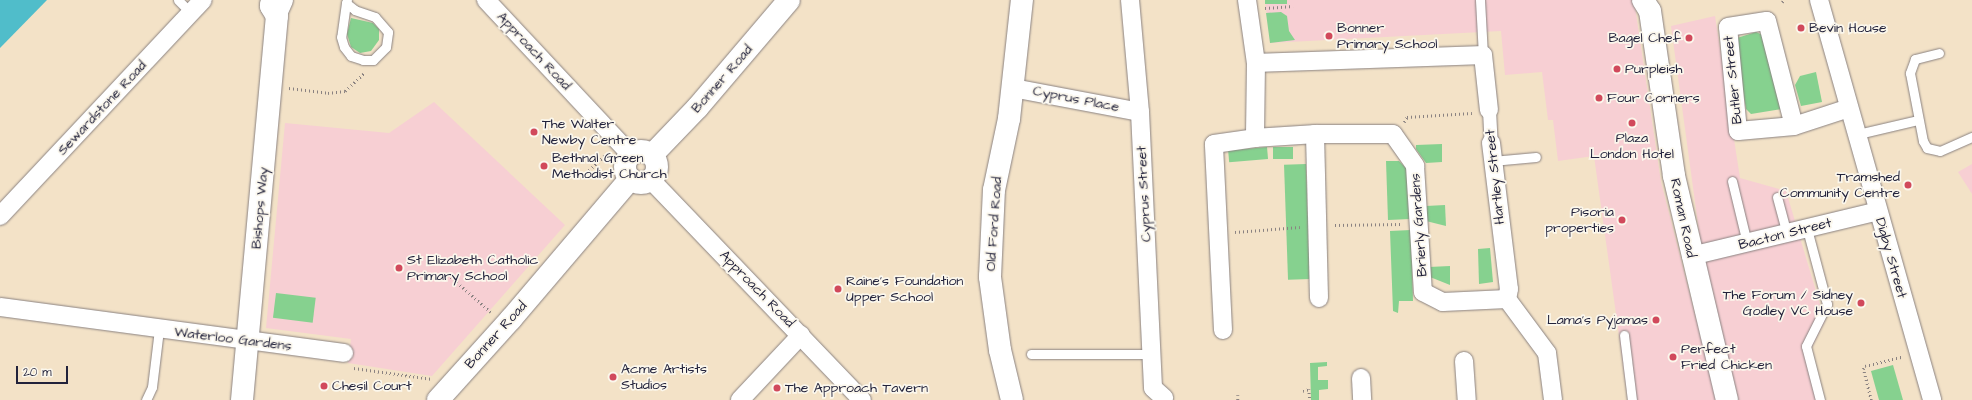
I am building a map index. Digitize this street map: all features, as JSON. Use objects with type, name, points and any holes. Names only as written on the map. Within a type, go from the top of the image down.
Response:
[{"type":"main road","name":"Bonner Road","points":[[652,155],[698,107],[789,0]]},
{"type":"main road","name":"Old Ford Road","points":[[1012,400],[1000,350],[990,277],[994,190],[1013,88],[1022,0]]},
{"type":"main road","name":"Roman Road","points":[[1650,4],[1674,176],[1691,256],[1726,400]]},
{"type":"main road","name":"Bishops Way","points":[[242,400],[278,5]]},
{"type":"main road","points":[[639,151],[652,155],[657,166],[640,179],[625,168],[630,155],[639,151]]},
{"type":"main road","name":"Bonner Road","points":[[442,395],[497,318],[640,179]]},
{"type":"street","name":"Approach Road","points":[[486,0],[630,155]]},
{"type":"street","name":"Cyprus Street","points":[[1130,0],[1140,112],[1152,354],[1159,393]]},
{"type":"street","name":"Digby Street","points":[[1819,0],[1932,400]]},
{"type":"street","points":[[1248,4],[1256,63],[1255,138]]},
{"type":"street","name":"Sewardstone Road","points":[[0,216],[197,6]]},
{"type":"street","name":"Butler Street","points":[[1794,126],[1767,21],[1728,27],[1738,132],[1794,126],[1849,108]]},
{"type":"street","points":[[1256,63],[1483,55]]},
{"type":"street","name":"Hartley Street","points":[[1483,55],[1492,161],[1509,289],[1507,299]]},
{"type":"street","name":"Cyprus Place","points":[[1013,88],[1140,112]]},
{"type":"street","points":[[1315,134],[1319,298]]},
{"type":"street","points":[[1223,330],[1214,144],[1255,138],[1315,134],[1393,134]]},
{"type":"street","name":"Brierly Gardens","points":[[1393,134],[1415,166],[1423,292],[1443,302],[1507,299]]},
{"type":"street","name":"Approach Road","points":[[640,179],[801,335],[862,400]]},
{"type":"street","name":"Bacton Street","points":[[1691,256],[1747,244],[1878,211]]},
{"type":"street","points":[[1507,299],[1547,353],[1553,400]]},
{"type":"street","name":"Waterloo Gardens","points":[[0,307],[248,342],[344,353]]},
{"type":"street","points":[[740,400],[801,335]]},
{"type":"street","points":[[1464,361],[1467,400]]},
{"type":"street","points":[[1361,378],[1362,400]]},
{"type":"lane","points":[[178,0],[197,6]]},
{"type":"lane","points":[[1480,0],[1483,55]]},
{"type":"lane","points":[[346,2],[355,10],[375,17],[388,32],[386,47],[372,60],[363,60],[351,56],[344,47],[341,37],[346,2]]},
{"type":"lane","points":[[1939,53],[1915,59],[1910,73],[1923,141],[1933,151],[1949,149],[1972,137]]},
{"type":"lane","points":[[1858,134],[1918,120]]},
{"type":"lane","points":[[1492,161],[1536,157]]},
{"type":"lane","points":[[1732,181],[1747,244]]},
{"type":"lane","points":[[1777,197],[1787,234]]},
{"type":"lane","points":[[1807,228],[1827,304],[1806,346],[1820,400]]},
{"type":"lane","points":[[146,400],[152,387],[159,329]]},
{"type":"lane","points":[[1624,335],[1632,400]]},
{"type":"lane","points":[[1031,354],[1152,354]]},
{"type":"path","points":[[1248,4],[1293,6]]},
{"type":"path","points":[[271,86],[328,93],[345,91],[363,75],[372,60]]},
{"type":"path","points":[[1393,134],[1407,117],[1468,112],[1489,114]]},
{"type":"path","points":[[586,173],[605,155]]},
{"type":"path","points":[[451,277],[497,318]]},
{"type":"path","points":[[1871,400],[1863,369],[1865,366],[1918,352]]},
{"type":"path","points":[[344,353],[347,354],[345,366],[433,379],[442,395]]},
{"type":"path","points":[[1303,391],[1309,389],[1310,400]]},
{"type":"path","points":[[1238,394],[1238,400]]},
{"type":"shaded area","points":[[1265,0],[1634,0],[1661,182],[1717,400],[1628,400],[1594,156],[1558,161],[1553,120],[1548,120],[1542,72],[1505,75],[1501,31],[1270,43]]},
{"type":"shaded area","points":[[1715,16],[1740,178],[1786,191],[1825,321],[1808,355],[1818,400],[1738,400],[1701,246],[1671,26]]},
{"type":"shaded area","name":"St Elizabeth Catholic Primary School","points":[[434,102],[565,225],[432,376],[348,363],[351,339],[266,328],[285,123],[389,133]]},
{"type":"shaded area","points":[[1972,164],[1972,194],[1958,172]]},
{"type":"green space","points":[[1265,0],[1287,0],[1287,4],[1265,4]]},
{"type":"green space","points":[[1281,12],[1287,16],[1289,31],[1295,40],[1270,43],[1266,13]]},
{"type":"green space","points":[[351,18],[373,23],[379,29],[379,40],[371,51],[360,53],[351,47],[347,34]]},
{"type":"green space","points":[[1756,32],[1765,36],[1782,109],[1751,114],[1746,109],[1736,51],[1737,38]]},
{"type":"green space","points":[[1816,72],[1822,102],[1801,106],[1795,85],[1800,76]]},
{"type":"green space","points":[[1442,144],[1442,162],[1426,163],[1416,149],[1416,145]]},
{"type":"green space","points":[[1267,147],[1268,159],[1229,162],[1228,150]]},
{"type":"green space","points":[[1273,147],[1293,147],[1293,159],[1273,159]]},
{"type":"green space","points":[[1386,161],[1399,161],[1407,169],[1410,219],[1388,220]]},
{"type":"green space","points":[[1306,164],[1310,279],[1288,280],[1284,165]]},
{"type":"green space","points":[[1445,205],[1446,226],[1426,221],[1426,206]]},
{"type":"green space","points":[[1411,230],[1413,301],[1399,301],[1398,313],[1393,311],[1390,231]]},
{"type":"green space","points":[[1490,248],[1493,282],[1479,284],[1478,249]]},
{"type":"green space","points":[[1450,266],[1450,285],[1430,277],[1429,267]]},
{"type":"green space","points":[[276,293],[316,298],[313,323],[273,318]]},
{"type":"green space","points":[[1327,362],[1327,366],[1318,367],[1318,380],[1328,380],[1328,389],[1319,390],[1319,400],[1311,400],[1310,363]]},
{"type":"green space","points":[[1893,365],[1903,400],[1879,400],[1871,371]]},
{"type":"water","points":[[0,0],[47,0],[0,48]]},
{"type":"place","name":"Bevin House","points":[[1801,28]]},
{"type":"place","name":"Bonner Primary School","points":[[1329,36]]},
{"type":"place","name":"Bagel Chef","points":[[1689,38]]},
{"type":"place","name":"Purpleish","points":[[1617,69]]},
{"type":"place","name":"Four Corners","points":[[1599,98]]},
{"type":"place","name":"Plaza London Hotel","points":[[1632,123]]},
{"type":"place","name":"The Walter Newby Centre","points":[[534,132]]},
{"type":"place","name":"Bethnal Green Methodist Church","points":[[544,166]]},
{"type":"place","name":"Tramshed Community Centre","points":[[1908,185]]},
{"type":"place","name":"Pisoria properties","points":[[1622,220]]},
{"type":"place","name":"St Elizabeth Catholic Primary School","points":[[399,268]]},
{"type":"place","name":"Raine's Foundation Upper School","points":[[838,289]]},
{"type":"place","name":"The Forum / Sidney Godley VC House","points":[[1861,303]]},
{"type":"place","name":"Lama's Pyjamas","points":[[1656,320]]},
{"type":"place","name":"Perfect Fried Chicken","points":[[1673,357]]},
{"type":"place","name":"Acme Artists Studios","points":[[613,377]]},
{"type":"place","name":"Chesil Court","points":[[324,386]]},
{"type":"place","name":"The Approach Tavern","points":[[777,388]]}]
